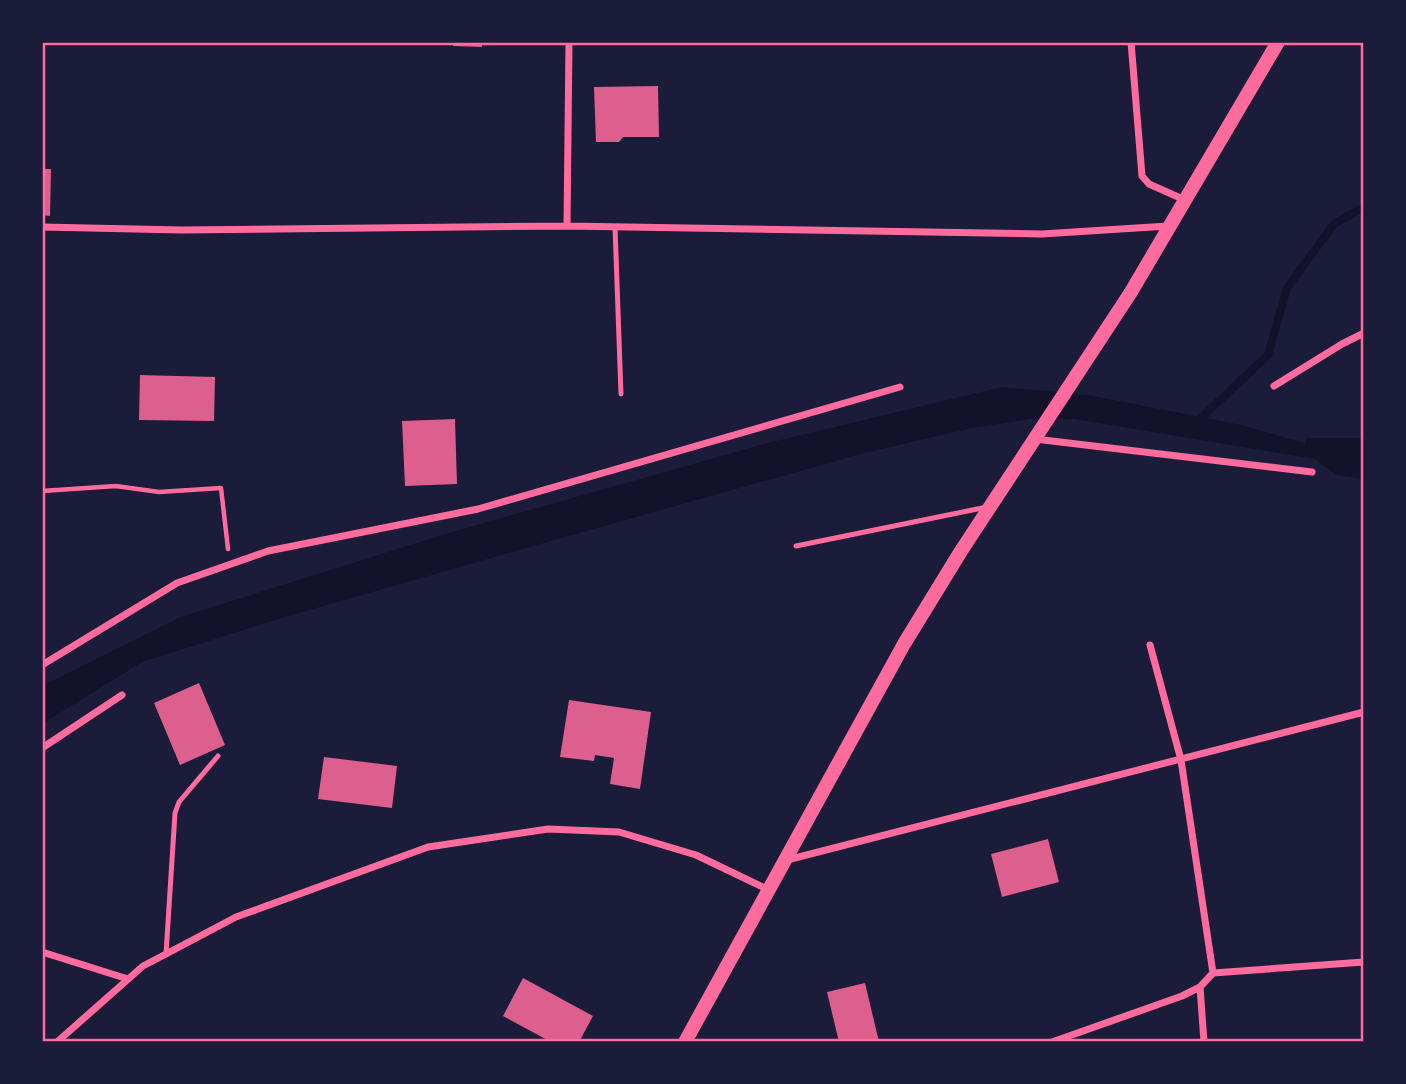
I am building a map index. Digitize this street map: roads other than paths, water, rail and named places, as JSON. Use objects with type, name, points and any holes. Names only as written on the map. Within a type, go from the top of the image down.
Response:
[{"type":"main road","points":[[685,1042],[904,644],[1131,292],[1278,42]]},
{"type":"street","points":[[566,226],[569,42]]},
{"type":"street","points":[[1132,42],[1142,176],[1149,184],[1185,200]]},
{"type":"street","points":[[42,227],[181,230],[566,226],[1042,234],[1169,226]]},
{"type":"street","points":[[1275,386],[1364,333]]},
{"type":"street","points":[[42,664],[177,583],[268,551],[478,509],[900,387]]},
{"type":"street","points":[[1034,439],[1312,472]]},
{"type":"street","points":[[1150,645],[1181,760],[1213,973]]},
{"type":"street","points":[[42,748],[122,695]]},
{"type":"street","points":[[783,861],[1364,712]]},
{"type":"street","points":[[57,1042],[143,966],[236,917],[428,847],[548,829],[618,832],[696,856],[767,889]]},
{"type":"street","points":[[42,952],[128,979]]},
{"type":"street","points":[[1052,1042],[1182,996],[1200,987],[1213,973],[1364,962]]},
{"type":"street","points":[[1200,987],[1204,1042]]},
{"type":"lane","points":[[615,227],[621,394]]},
{"type":"lane","points":[[796,546],[990,507]]},
{"type":"lane","points":[[166,954],[175,813],[179,802],[218,756]]},
{"type":"waterway","points":[[1201,418],[1268,355],[1287,288],[1334,224],[1364,207]]}]
